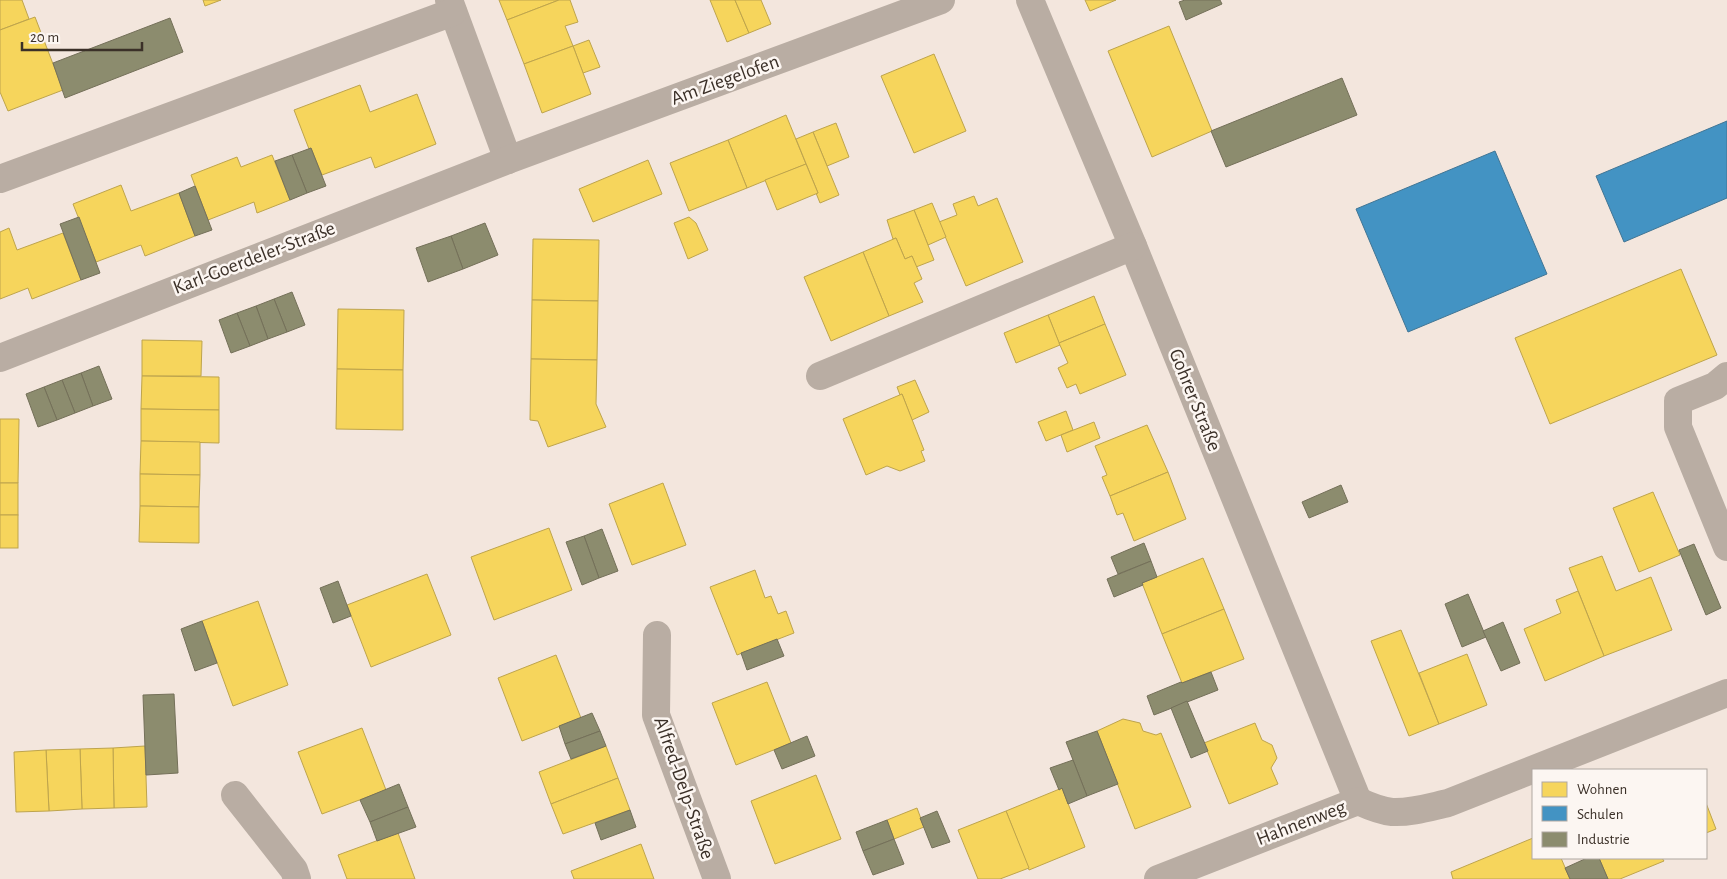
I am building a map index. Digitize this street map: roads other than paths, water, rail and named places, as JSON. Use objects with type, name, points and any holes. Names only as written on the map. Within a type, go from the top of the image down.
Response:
[{"type":"street","name":"Am Ziegelofen","points":[[508,160],[941,0]]},
{"type":"street","name":"Gohrer Straße","points":[[1030,0],[1133,246],[1358,801]]},
{"type":"street","points":[[0,179],[451,6],[508,160]]},
{"type":"street","name":"Karl-Goerdeler-Straße","points":[[0,358],[508,160]]},
{"type":"street","points":[[820,376],[1133,246]]},
{"type":"street","points":[[1727,376],[1715,386],[1678,402],[1678,427],[1727,547]]},
{"type":"street","name":"Alfred-Delp-Straße","points":[[657,636],[656,715],[717,879]]},
{"type":"street","name":"Hahnenweg","points":[[1534,769],[1727,693]]},
{"type":"street","name":"Hahnenweg","points":[[1158,879],[1358,801],[1392,812],[1411,811],[1448,803],[1532,770]]},
{"type":"street","points":[[234,795],[294,870],[297,879]]}]
